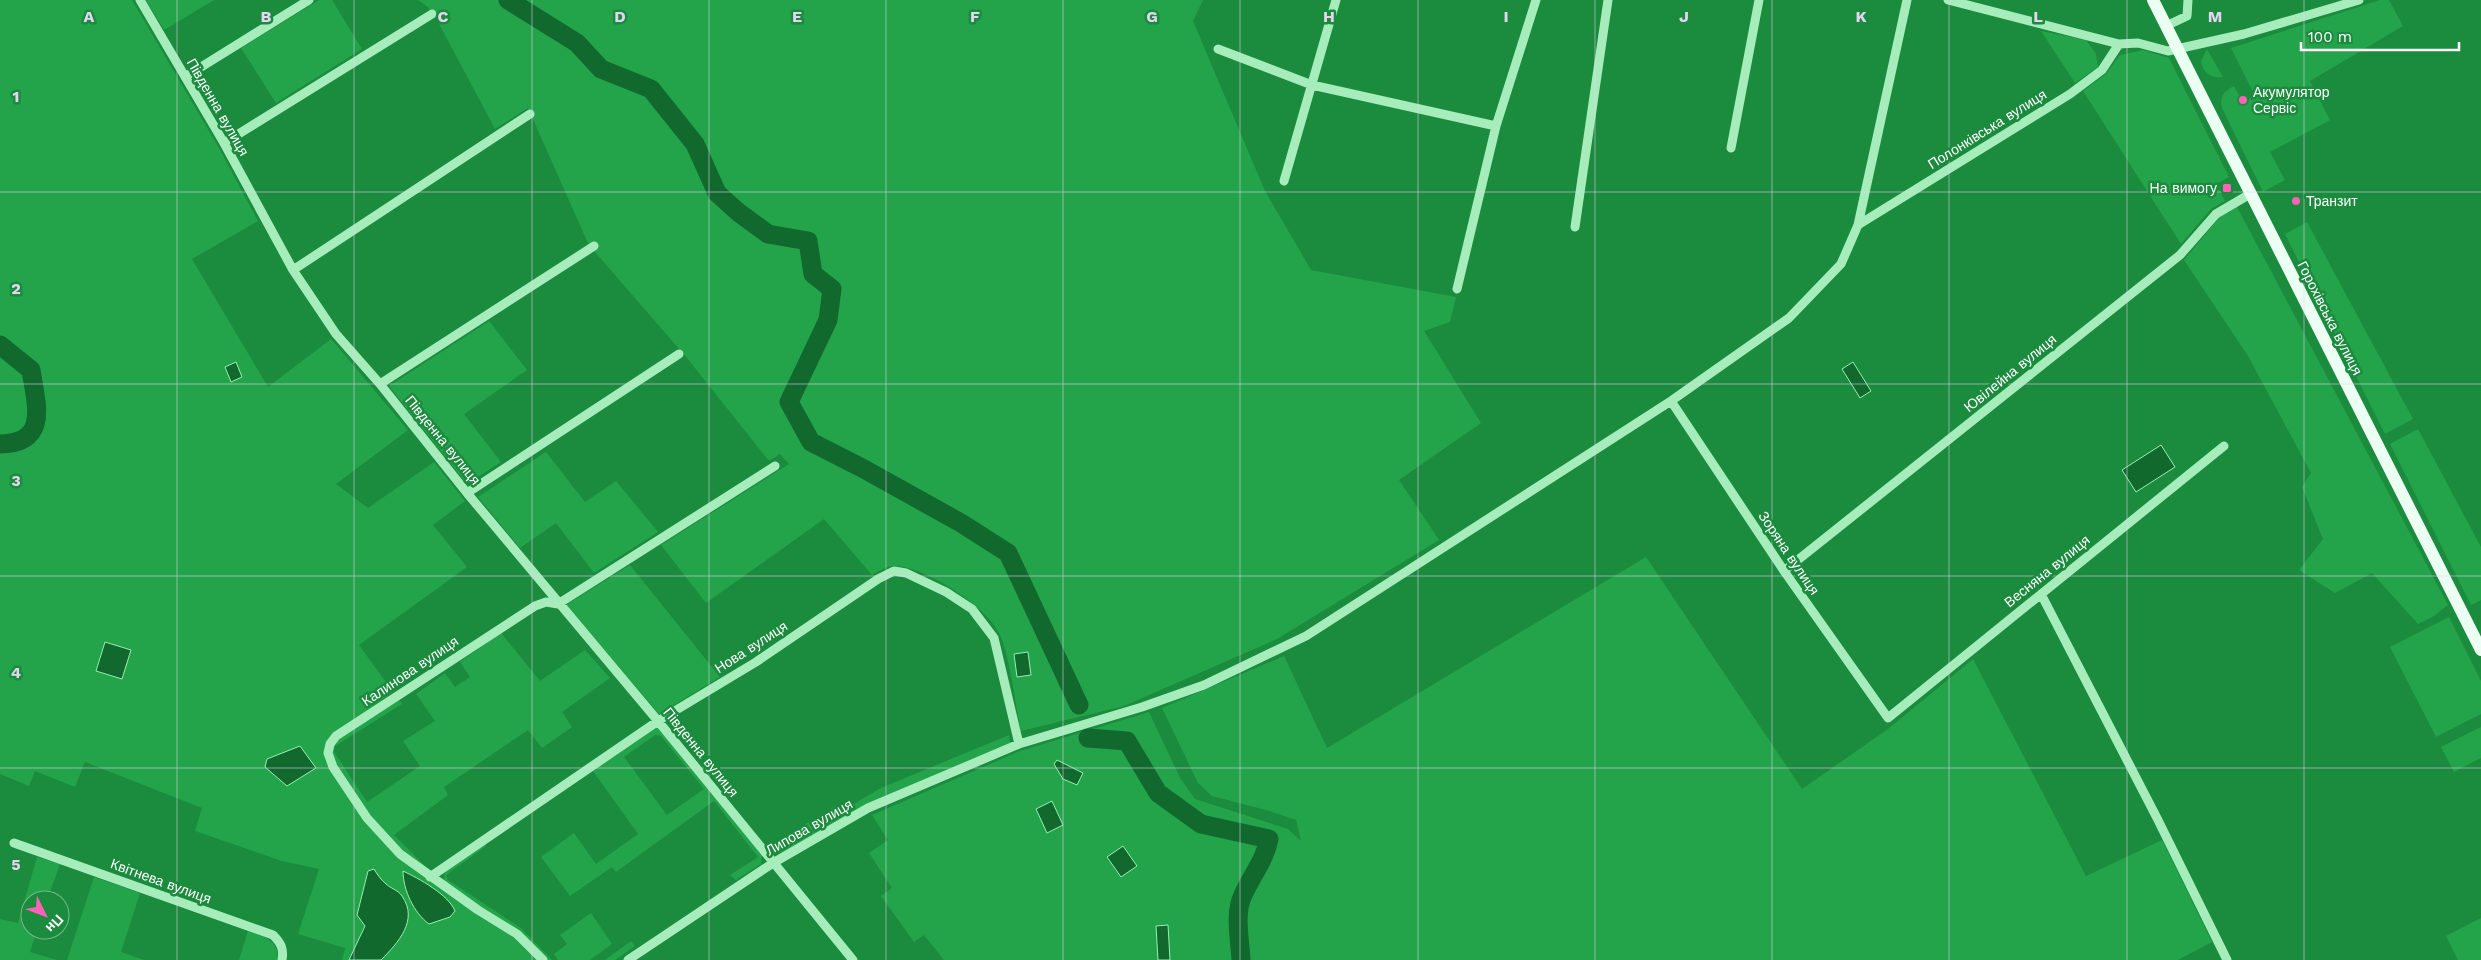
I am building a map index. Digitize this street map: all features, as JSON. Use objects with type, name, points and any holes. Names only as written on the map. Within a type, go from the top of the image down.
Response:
[{"type":"main road","name":"Горохівська вулиця","points":[[2153,0],[2481,650]]},
{"type":"street","name":"Південна вулиця","points":[[140,0],[224,143],[293,270],[336,334],[380,384],[558,604],[658,721],[853,960]]},
{"type":"street","points":[[185,77],[309,0]]},
{"type":"street","points":[[1284,182],[1336,0]]},
{"type":"street","points":[[1457,289],[1496,126],[1536,0]]},
{"type":"street","points":[[1575,227],[1608,0]]},
{"type":"street","points":[[1731,148],[1759,0]]},
{"type":"street","name":"Липова вулиця","points":[[628,960],[773,863],[868,808],[1019,744],[1142,707],[1204,685],[1306,636],[1671,401],[1789,318],[1841,264],[1858,225],[1907,0]]},
{"type":"street","points":[[1948,0],[2120,44],[2138,43],[2168,50],[2244,34],[2359,0]]},
{"type":"street","points":[[2166,26],[2187,16],[2188,0]]},
{"type":"street","points":[[224,143],[432,14]]},
{"type":"street","name":"Полонківська вулиця","points":[[1858,225],[2070,94],[2102,70],[2120,44]]},
{"type":"street","points":[[1218,49],[1312,86],[1496,126]]},
{"type":"street","points":[[293,270],[530,114]]},
{"type":"street","name":"Ювілейна вулиця","points":[[1784,571],[2180,256],[2216,214],[2250,194]]},
{"type":"street","points":[[380,384],[594,246]]},
{"type":"street","points":[[467,493],[679,354]]},
{"type":"street","name":"Зоряна вулиця","points":[[1671,401],[1784,571],[1888,718]]},
{"type":"street","name":"Весняна вулиця","points":[[1888,718],[2224,446]]},
{"type":"street","name":"Калинова вулиця","points":[[543,960],[517,934],[478,910],[400,854],[367,818],[333,767],[328,753],[330,744],[336,736],[506,624],[546,602],[558,604],[775,466]]},
{"type":"street","name":"Нова вулиця","points":[[430,876],[658,721],[756,662],[878,579],[894,571],[906,573],[938,588],[972,609],[994,638],[1019,744]]},
{"type":"street","points":[[2041,594],[2158,820],[2227,960]]},
{"type":"street","name":"Квітнева вулиця","points":[[14,843],[273,935],[280,942],[284,951],[282,960]]},
{"type":"shaded area","points":[[0,0],[132,0],[219,148],[258,221],[192,259],[268,387],[331,339],[408,430],[336,484],[368,508],[434,462],[465,501],[433,525],[467,567],[359,645],[393,692],[334,734],[324,753],[398,857],[515,936],[539,960],[381,960],[400,939],[408,914],[407,905],[402,896],[384,882],[373,869],[365,926],[349,960],[342,960],[345,948],[298,934],[319,869],[282,861],[195,831],[202,808],[85,762],[75,787],[35,771],[29,786],[0,774]]},
{"type":"shaded area","points":[[146,0],[214,0],[164,30]]},
{"type":"shaded area","points":[[319,0],[332,0],[362,49],[276,103],[241,48]]},
{"type":"shaded area","points":[[418,0],[1203,0],[1193,21],[1265,191],[1311,270],[1456,297],[1450,322],[1424,331],[1481,423],[1399,480],[1439,540],[1277,639],[1124,706],[1021,731],[1010,671],[1001,637],[984,614],[954,590],[938,580],[921,573],[893,566],[872,575],[824,519],[706,603],[661,545],[789,464],[780,454],[769,461],[687,358],[595,252],[587,241],[528,108],[495,129],[437,20],[428,7]]},
{"type":"shaded area","points":[[2380,0],[2389,0],[2403,26],[2310,81],[2330,120],[2270,152],[2285,180],[2263,192],[2222,108],[2221,101],[2223,95],[2234,86],[2243,102],[2255,96],[2231,48]]},
{"type":"shaded area","points":[[2041,31],[2086,40],[2096,54],[2098,67],[2075,83]]},
{"type":"shaded area","points":[[2207,49],[2223,77],[2211,76],[2204,69],[2201,61]]},
{"type":"shaded area","points":[[2143,50],[2169,58],[2229,177],[2216,184],[2225,201],[2211,209],[2181,244],[2083,91],[2106,74],[2120,55]]},
{"type":"shaded area","points":[[2237,207],[2448,605],[2434,616],[2418,624],[2372,573],[2335,593],[2299,570],[2323,539],[2302,487],[2311,473],[2248,356],[2184,260],[2219,218]]},
{"type":"shaded area","points":[[2307,222],[2413,419],[2385,434],[2285,234]]},
{"type":"shaded area","points":[[489,321],[527,370],[464,414],[501,462],[467,484],[389,386]]},
{"type":"shaded area","points":[[236,362],[242,377],[231,382],[225,367]]},
{"type":"shaded area","points":[[1853,362],[1871,391],[1860,398],[1842,369]]},
{"type":"shaded area","points":[[2418,429],[2481,547],[2481,600],[2471,605],[2390,444]]},
{"type":"shaded area","points":[[2161,445],[2175,467],[2136,492],[2122,470]]},
{"type":"shaded area","points":[[546,452],[585,502],[616,481],[658,532],[594,573],[556,523],[520,548],[478,497]]},
{"type":"shaded area","points":[[1646,557],[1802,789],[1888,729],[1973,659],[2086,876],[2162,840],[2212,942],[2178,960],[944,960],[924,935],[914,942],[881,896],[892,888],[869,853],[888,840],[872,815],[1020,751],[1149,712],[1180,778],[1195,799],[1288,829],[1301,841],[1296,820],[1212,796],[1198,783],[1162,708],[1284,656],[1327,748]]},
{"type":"shaded area","points":[[630,565],[720,677],[659,714],[566,605]]},
{"type":"shaded area","points":[[2449,617],[2481,681],[2481,714],[2436,737],[2390,647]]},
{"type":"shaded area","points":[[501,633],[540,681],[585,650],[610,678],[562,712],[572,727],[542,748],[528,730],[444,787],[448,795],[394,835],[428,869],[402,852],[360,804],[333,761],[332,747],[338,738],[399,699],[402,704],[335,746],[334,752],[367,802],[420,766],[403,741],[435,721],[416,694],[445,673],[455,687],[470,677],[460,662]]},
{"type":"shaded area","points":[[105,642],[131,650],[122,679],[96,671]]},
{"type":"shaded area","points":[[1028,652],[1031,675],[1017,677],[1014,654]]},
{"type":"shaded area","points":[[2481,727],[2481,758],[2454,772],[2441,747]]},
{"type":"shaded area","points":[[653,728],[658,728],[762,855],[761,864],[736,880],[730,875],[758,857],[714,801],[616,872],[612,867],[570,896],[541,857],[574,833],[596,864],[638,834],[593,771]],"holes":[[[655,735],[661,736],[704,789],[667,815],[624,757]]]},
{"type":"shaded area","points":[[1009,735],[1010,743],[866,804],[781,853],[766,848],[835,806],[840,812],[881,788]]},
{"type":"shaded area","points":[[300,746],[316,768],[287,786],[265,767],[267,759]]},
{"type":"shaded area","points":[[1057,760],[1083,773],[1077,785],[1063,779],[1054,764]]},
{"type":"shaded area","points":[[1052,801],[1063,825],[1047,833],[1036,809]]},
{"type":"shaded area","points":[[485,844],[486,846],[446,875],[448,880],[521,928],[552,960],[547,960],[445,882],[444,876],[447,869]]},
{"type":"shaded area","points":[[1123,846],[1137,866],[1121,877],[1107,857]]},
{"type":"shaded area","points":[[37,857],[60,864],[51,890],[28,890]]},
{"type":"shaded area","points":[[374,869],[384,882],[402,896],[407,905],[407,922],[400,939],[381,960],[349,960],[365,926],[357,915],[368,871]]},
{"type":"shaded area","points":[[403,871],[440,893],[452,905],[455,911],[450,917],[429,924],[419,914],[410,900],[405,886]]},
{"type":"shaded area","points":[[94,877],[140,893],[121,952],[144,960],[67,960]]},
{"type":"shaded area","points":[[591,913],[612,944],[590,960],[558,960],[554,954],[567,944],[560,935]]},
{"type":"shaded area","points":[[20,916],[20,940],[34,940],[30,952],[57,960],[0,960],[0,919],[18,923]]},
{"type":"shaded area","points":[[2481,918],[2481,960],[2458,960],[2446,936]]},
{"type":"shaded area","points":[[1168,925],[1170,960],[1158,960],[1156,926]]},
{"type":"shaded area","points":[[248,931],[270,940],[276,948],[277,960],[239,960]]},
{"type":"shaded area","points":[[631,941],[635,946],[615,960],[605,960]]},
{"type":"waterway","points":[[508,0],[577,43],[601,69],[651,89],[695,144],[717,193],[738,212],[768,234],[808,241],[813,274],[832,289],[828,320],[789,402],[811,442],[961,523],[1008,553],[1079,705]]},
{"type":"waterway","points":[[0,345],[31,370],[37,408],[33,429],[27,437],[16,442],[0,444]]},
{"type":"waterway","points":[[1088,738],[1127,741],[1158,793],[1201,824],[1269,839],[1261,861],[1240,902],[1238,927],[1241,960]]},
{"type":"place","name":"Акумулятор Сервіс","points":[[2243,100]]},
{"type":"place","name":"На вимогу","points":[[2227,188]]},
{"type":"place","name":"Транзит","points":[[2296,201]]}]
